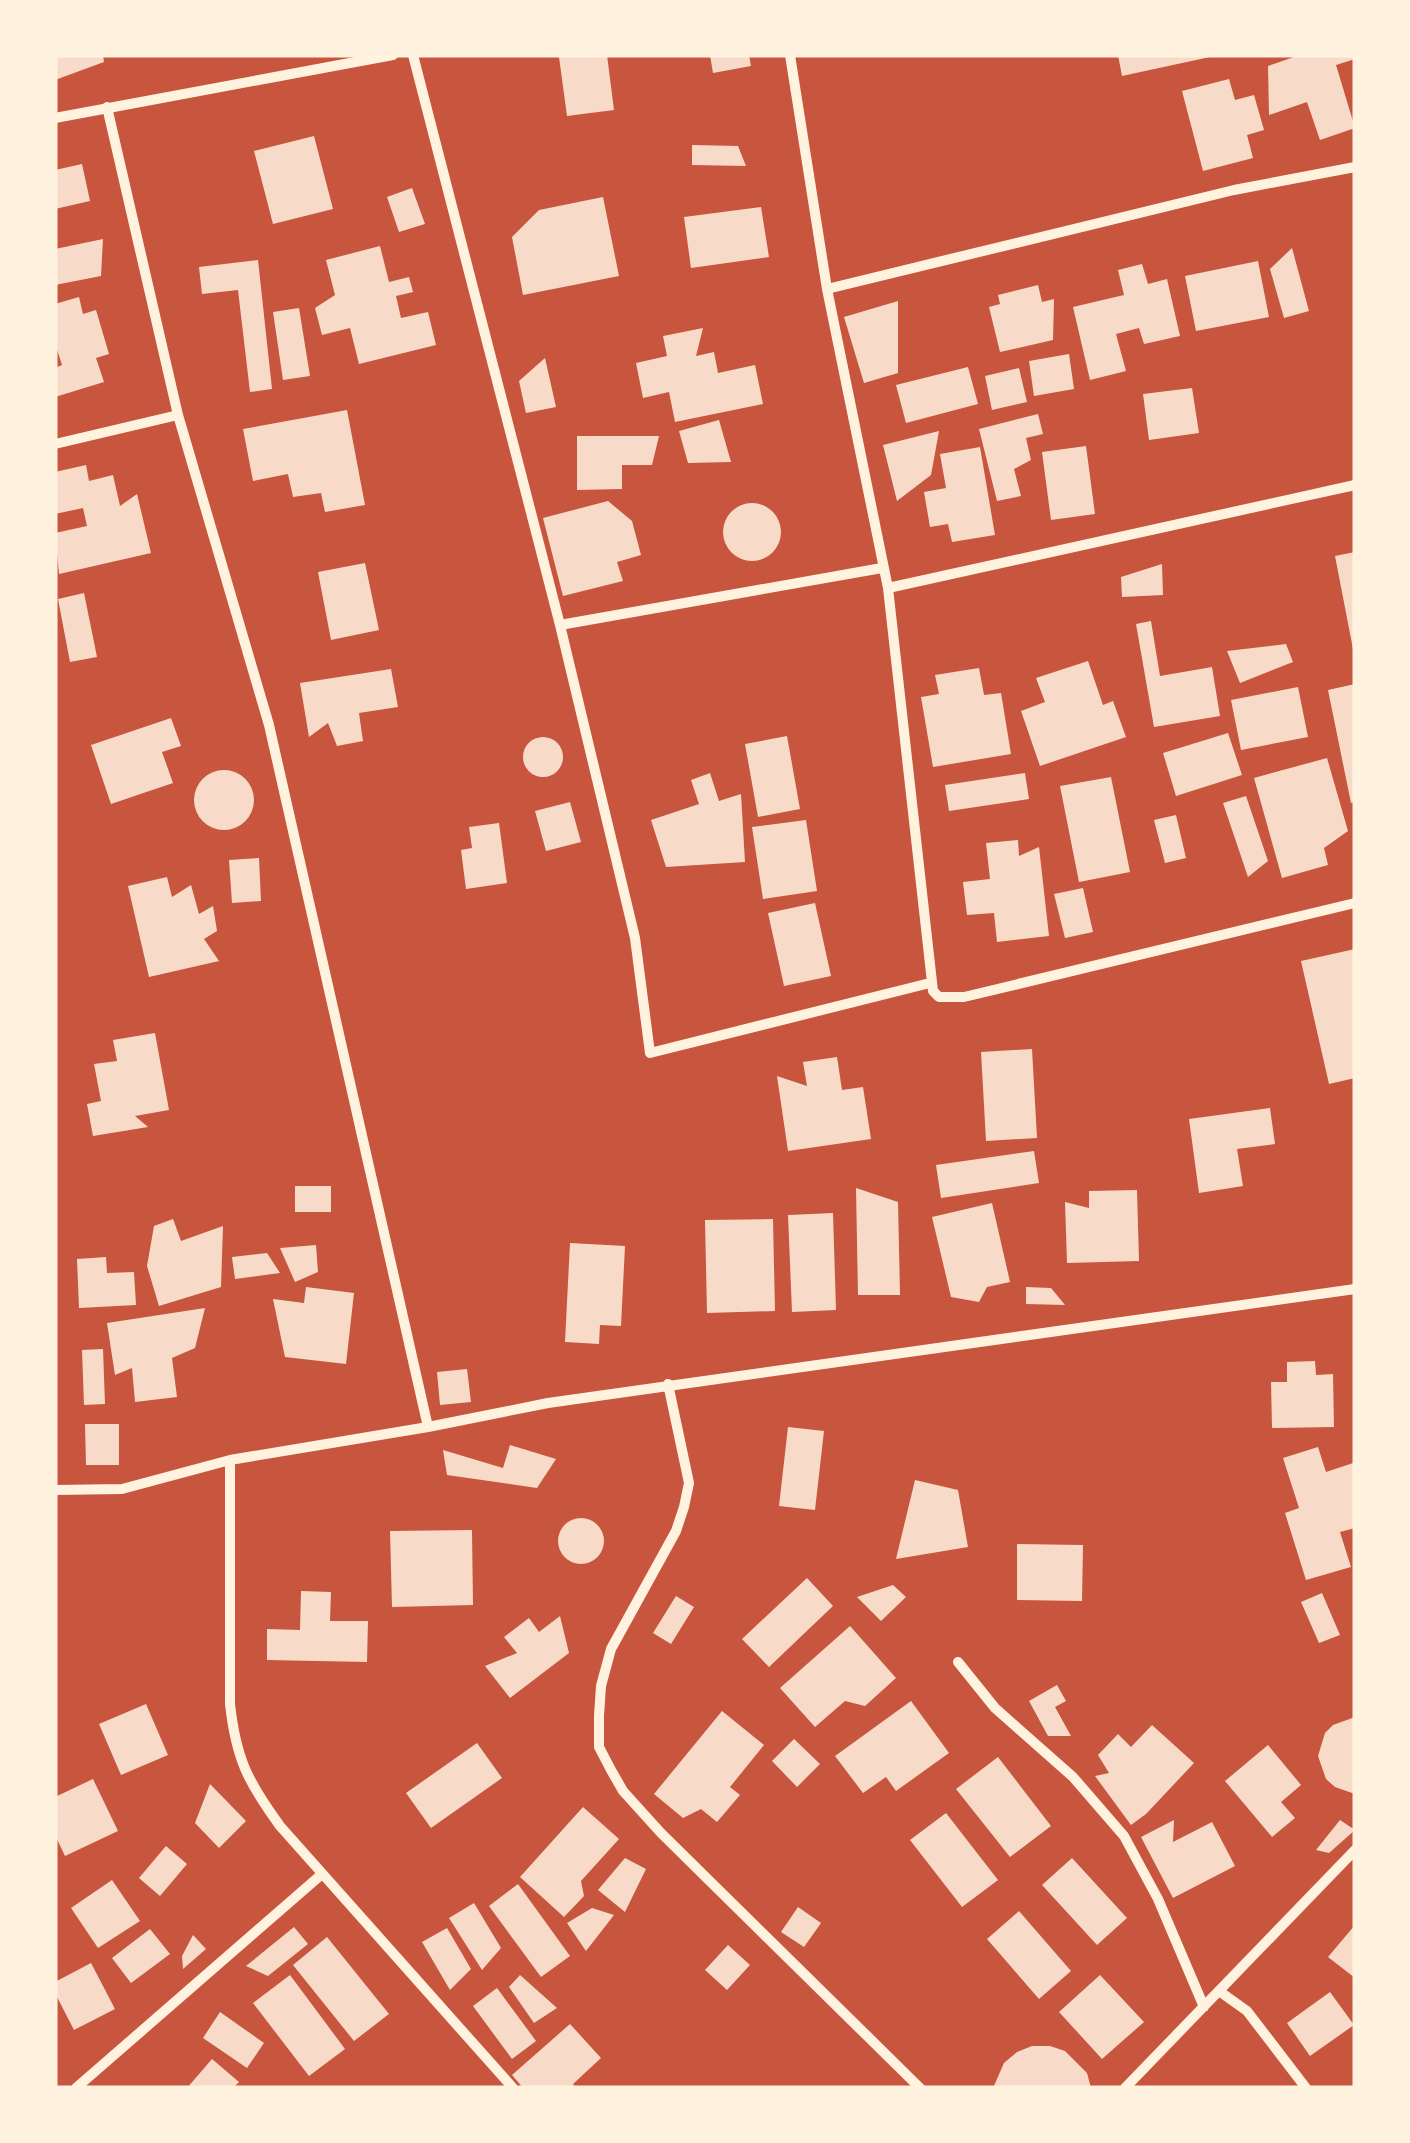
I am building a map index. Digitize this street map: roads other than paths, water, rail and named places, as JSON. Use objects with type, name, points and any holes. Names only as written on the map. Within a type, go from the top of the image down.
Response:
[{"type":"street","points":[[55,118],[393,55]]},
{"type":"street","points":[[412,55],[560,625],[635,938],[650,1053],[930,983]]},
{"type":"street","points":[[790,55],[827,289],[888,588],[930,983],[939,996],[964,997],[1355,902]]},
{"type":"street","points":[[107,107],[178,415],[269,725],[428,1427]]},
{"type":"street","points":[[827,289],[1234,190],[1355,167]]},
{"type":"street","points":[[55,444],[178,415]]},
{"type":"street","points":[[888,588],[1355,484]]},
{"type":"street","points":[[560,625],[882,568]]},
{"type":"street","points":[[55,1490],[122,1489],[230,1460],[668,1384],[1355,1289]]},
{"type":"street","points":[[668,1384],[689,1483],[676,1532],[611,1649],[601,1686],[599,1746],[623,1790],[661,1833],[920,2088]]},
{"type":"street","points":[[230,1460],[230,1704],[235,1744],[252,1786],[280,1826],[511,2087]]},
{"type":"street","points":[[958,1662],[996,1708],[1074,1777],[1124,1836],[1158,1898],[1204,2007]]},
{"type":"street","points":[[1125,2088],[1355,1850]]},
{"type":"street","points":[[76,2088],[322,1874]]},
{"type":"street","points":[[1219,1992],[1246,2012],[1306,2088]]}]
